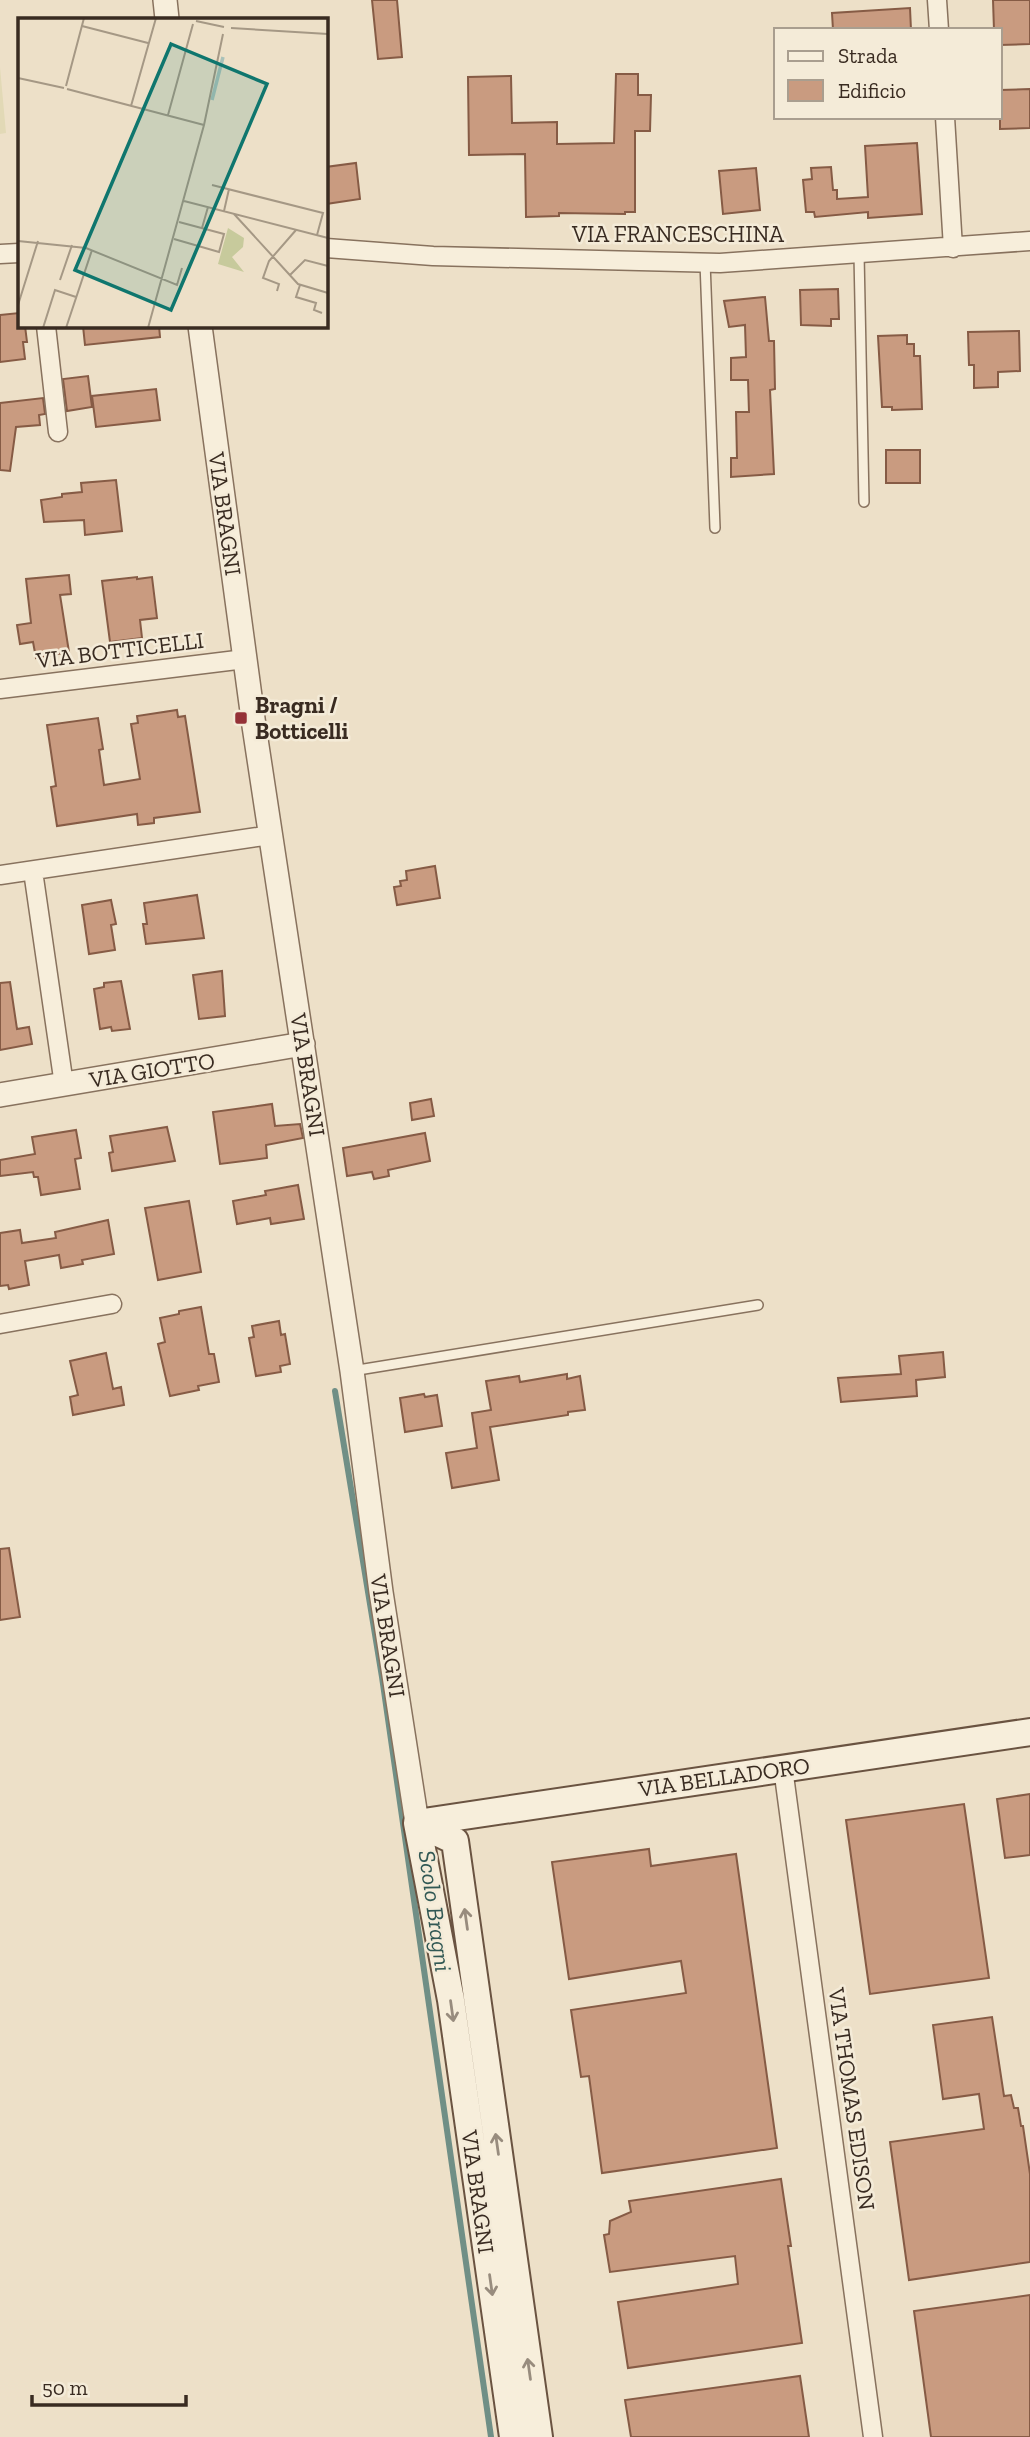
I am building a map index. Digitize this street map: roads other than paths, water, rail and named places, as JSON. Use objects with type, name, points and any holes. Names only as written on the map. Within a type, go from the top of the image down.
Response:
[{"type":"main road","name":"VIA BELLADORO","points":[[453,1829],[783,1768],[1030,1732]]},
{"type":"main road","points":[[417,1823],[453,1829]]},
{"type":"main road","name":"VIA BRAGNI","points":[[417,1823],[451,2000],[513,2437]]},
{"type":"main road","name":"VIA BRAGNI","points":[[453,1829],[539,2437]]},
{"type":"street","points":[[165,0],[167,18]]},
{"type":"street","points":[[937,0],[939,28]]},
{"type":"street","points":[[946,119],[953,248]]},
{"type":"street","name":"VIA FRANCESCHINA","points":[[327,248],[433,257],[705,262],[1030,241]]},
{"type":"street","points":[[0,254],[18,253]]},
{"type":"street","points":[[46,327],[58,432]]},
{"type":"street","name":"VIA BRAGNI","points":[[200,327],[245,659],[417,1823]]},
{"type":"street","name":"VIA BOTTICELLI","points":[[0,690],[245,659]]},
{"type":"street","points":[[0,875],[271,835]]},
{"type":"street","points":[[33,870],[64,1084]]},
{"type":"street","name":"VIA GIOTTO","points":[[0,1095],[303,1044]]},
{"type":"street","points":[[0,1324],[112,1304]]},
{"type":"street","name":"VIA THOMAS EDISON","points":[[783,1768],[873,2437]]},
{"type":"lane","points":[[859,254],[864,502]]},
{"type":"lane","points":[[705,262],[715,528]]},
{"type":"lane","points":[[352,1371],[758,1305]]},
{"type":"waterway","name":"Scolo Bragni","points":[[335,1391],[382,1677],[491,2437]]},
{"type":"place","name":"Bragni / Botticelli","points":[[241,718]]}]
